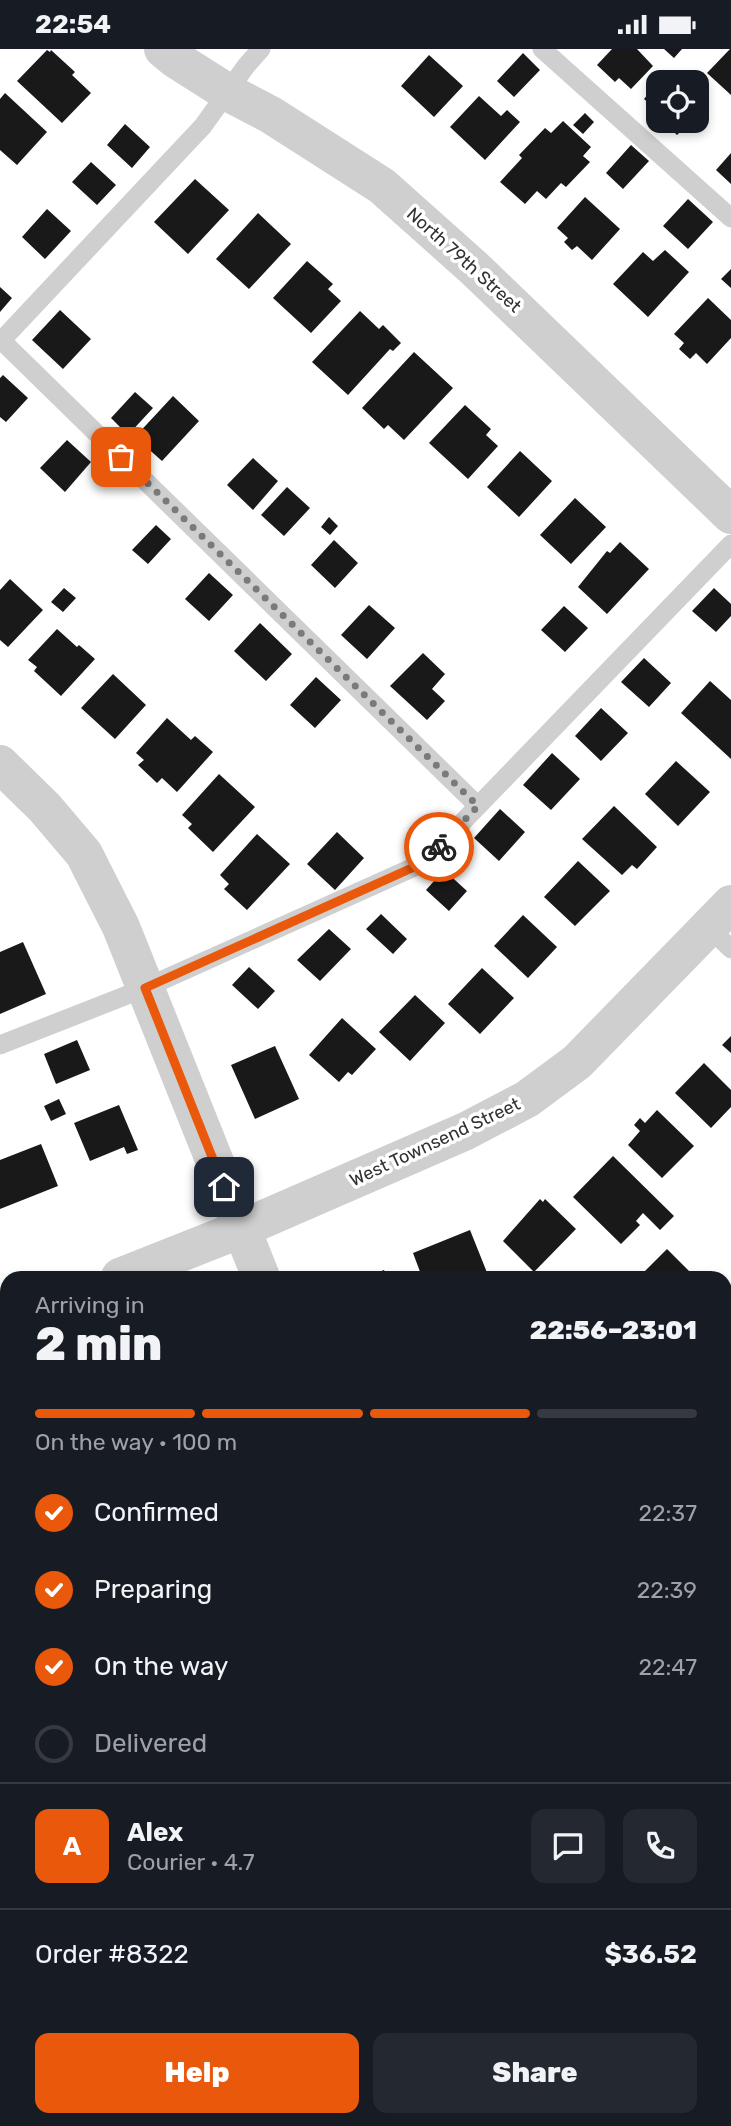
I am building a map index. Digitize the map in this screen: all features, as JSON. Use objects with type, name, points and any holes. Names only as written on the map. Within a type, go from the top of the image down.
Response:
[{"type":"street","name":"North 79th Street","points":[[163,49],[227,92],[271,115],[382,186],[475,269],[731,515]]},
{"type":"street","points":[[0,764],[45,808],[84,854],[121,927],[258,1271]]},
{"type":"street","name":"West Townsend Street","points":[[135,1271],[241,1229],[466,1131],[527,1099],[577,1062],[723,927]]},
{"type":"lane","points":[[261,49],[204,126],[1,341],[478,806]]},
{"type":"lane","points":[[542,49],[731,218]]},
{"type":"lane","points":[[0,1045],[145,988],[423,863],[731,544]]},
{"type":"building","points":[[612,49],[637,49],[653,66],[646,70],[631,89],[619,78],[615,82],[597,65]]},
{"type":"building","points":[[664,49],[682,49],[674,58]]},
{"type":"building","points":[[731,49],[731,95],[709,75],[709,71]]},
{"type":"building","points":[[47,50],[51,50],[75,72],[72,75],[91,93],[62,123],[17,81]]},
{"type":"building","points":[[523,53],[540,70],[514,97],[497,81]]},
{"type":"building","points":[[429,55],[463,86],[434,117],[401,86]]},
{"type":"building","points":[[5,93],[47,132],[17,165],[0,150],[0,99]]},
{"type":"building","points":[[479,96],[501,116],[507,110],[520,122],[485,160],[450,127]]},
{"type":"building","points":[[585,113],[594,122],[583,134],[573,125]]},
{"type":"building","points":[[563,121],[591,147],[583,156],[590,162],[566,187],[561,183],[546,199],[537,191],[525,204],[500,182],[522,158],[519,155],[545,128],[551,133]]},
{"type":"building","points":[[125,124],[150,147],[132,168],[107,145]]},
{"type":"building","points":[[631,145],[649,161],[623,189],[606,173]]},
{"type":"building","points":[[731,153],[731,184],[716,170]]},
{"type":"building","points":[[91,162],[116,185],[97,205],[72,182]]},
{"type":"building","points":[[195,179],[229,210],[188,254],[154,222]]},
{"type":"building","points":[[585,197],[620,229],[592,260],[577,246],[572,250],[564,242],[568,238],[557,228]]},
{"type":"building","points":[[688,199],[713,222],[688,249],[663,226]]},
{"type":"building","points":[[47,209],[71,231],[45,259],[22,237]]},
{"type":"building","points":[[258,213],[291,244],[249,289],[216,259]]},
{"type":"building","points":[[665,250],[689,272],[648,317],[613,284],[643,252],[653,261]]},
{"type":"building","points":[[307,261],[333,284],[328,289],[341,301],[311,333],[273,298]]},
{"type":"building","points":[[731,269],[731,288],[721,279]]},
{"type":"building","points":[[0,287],[12,298],[0,312]]},
{"type":"building","points":[[708,298],[731,320],[731,338],[707,364],[696,353],[690,359],[679,349],[684,343],[674,334]]},
{"type":"building","points":[[60,310],[91,339],[63,369],[32,340]]},
{"type":"building","points":[[360,311],[379,329],[383,325],[401,343],[393,351],[390,349],[348,395],[312,362]]},
{"type":"building","points":[[414,352],[453,388],[404,440],[388,425],[384,429],[362,408]]},
{"type":"building","points":[[3,375],[28,398],[6,422],[0,417],[0,378]]},
{"type":"building","points":[[135,392],[153,408],[128,435],[111,418]]},
{"type":"building","points":[[173,396],[199,421],[162,461],[135,437]]},
{"type":"building","points":[[465,405],[491,429],[486,435],[498,446],[468,479],[429,443]]},
{"type":"building","points":[[67,440],[91,462],[65,492],[40,468]]},
{"type":"building","points":[[520,451],[552,481],[519,517],[487,487]]},
{"type":"building","points":[[253,458],[278,481],[253,510],[227,485]]},
{"type":"building","points":[[287,487],[310,508],[284,536],[261,515]]},
{"type":"building","points":[[575,498],[606,527],[571,564],[540,535]]},
{"type":"building","points":[[329,517],[338,526],[330,535],[321,527]]},
{"type":"building","points":[[156,525],[171,539],[148,564],[132,550]]},
{"type":"building","points":[[334,540],[358,563],[335,588],[311,565]]},
{"type":"building","points":[[620,542],[649,569],[607,614],[578,587],[607,551],[610,553]]},
{"type":"building","points":[[209,573],[233,595],[209,621],[185,599]]},
{"type":"building","points":[[10,579],[43,610],[8,647],[0,640],[0,590]]},
{"type":"building","points":[[64,588],[76,598],[63,612],[51,602]]},
{"type":"building","points":[[714,588],[731,604],[731,616],[716,632],[692,611]]},
{"type":"building","points":[[369,605],[395,628],[367,659],[341,635]]},
{"type":"building","points":[[564,606],[588,628],[565,652],[541,630]]},
{"type":"building","points":[[260,623],[292,654],[266,681],[234,651]]},
{"type":"building","points":[[57,629],[95,659],[61,696],[34,671],[37,667],[28,660]]},
{"type":"building","points":[[423,653],[445,674],[432,689],[445,701],[427,720],[390,686]]},
{"type":"building","points":[[644,658],[671,683],[649,707],[621,682]]},
{"type":"building","points":[[113,674],[146,705],[115,739],[81,708]]},
{"type":"building","points":[[316,677],[341,700],[315,728],[290,705]]},
{"type":"building","points":[[710,681],[731,700],[731,759],[681,713]]},
{"type":"building","points":[[601,708],[628,733],[601,761],[575,736]]},
{"type":"building","points":[[167,718],[191,740],[195,736],[213,752],[177,792],[162,778],[157,783],[138,765],[144,760],[136,753]]},
{"type":"building","points":[[552,753],[580,779],[551,810],[523,785]]},
{"type":"building","points":[[676,761],[710,792],[678,826],[645,794]]},
{"type":"building","points":[[219,774],[255,807],[213,852],[188,828],[192,824],[182,815]]},
{"type":"building","points":[[614,806],[657,847],[637,869],[632,865],[622,875],[582,839]]},
{"type":"building","points":[[500,809],[525,832],[499,861],[474,838]]},
{"type":"building","points":[[337,832],[364,858],[335,890],[307,864]]},
{"type":"building","points":[[257,834],[290,864],[247,910],[224,889],[229,884],[220,875]]},
{"type":"building","points":[[578,861],[610,891],[575,926],[544,897]]},
{"type":"building","points":[[444,870],[467,891],[449,911],[426,890]]},
{"type":"building","points":[[381,914],[407,939],[393,954],[366,929]]},
{"type":"building","points":[[523,915],[557,947],[528,978],[494,946]]},
{"type":"building","points":[[329,929],[351,949],[320,981],[297,960]]},
{"type":"building","points":[[23,942],[46,994],[0,1014],[0,952]]},
{"type":"building","points":[[249,967],[275,991],[258,1009],[232,985]]},
{"type":"building","points":[[482,968],[514,998],[480,1034],[448,1004]]},
{"type":"building","points":[[415,995],[445,1023],[410,1061],[379,1032]]},
{"type":"building","points":[[342,1018],[376,1049],[352,1075],[348,1072],[339,1082],[309,1055]]},
{"type":"building","points":[[731,1036],[731,1053],[722,1045]]},
{"type":"building","points":[[77,1040],[90,1070],[56,1084],[44,1054]]},
{"type":"building","points":[[275,1046],[299,1099],[255,1119],[231,1065]]},
{"type":"building","points":[[704,1063],[731,1090],[731,1107],[711,1128],[675,1093]]},
{"type":"building","points":[[59,1099],[66,1114],[51,1121],[44,1106]]},
{"type":"building","points":[[119,1105],[138,1150],[127,1154],[124,1147],[90,1161],[74,1123]]},
{"type":"building","points":[[657,1110],[694,1146],[662,1178],[628,1145],[640,1131],[634,1125],[640,1118],[645,1123]]},
{"type":"building","points":[[41,1144],[58,1186],[0,1209],[0,1160]]},
{"type":"building","points":[[613,1156],[674,1216],[660,1230],[643,1213],[636,1221],[640,1225],[621,1244],[573,1197]]},
{"type":"building","points":[[540,1199],[543,1202],[545,1199],[576,1229],[535,1271],[503,1241]]},
{"type":"building","points":[[470,1230],[486,1271],[420,1271],[413,1253]]},
{"type":"building","points":[[667,1249],[689,1271],[645,1271]]},
{"type":"way so far","points":[[121,457],[478,806],[439,847]]},
{"type":"route","points":[[224,1187],[145,988],[423,863],[439,847]]}]
